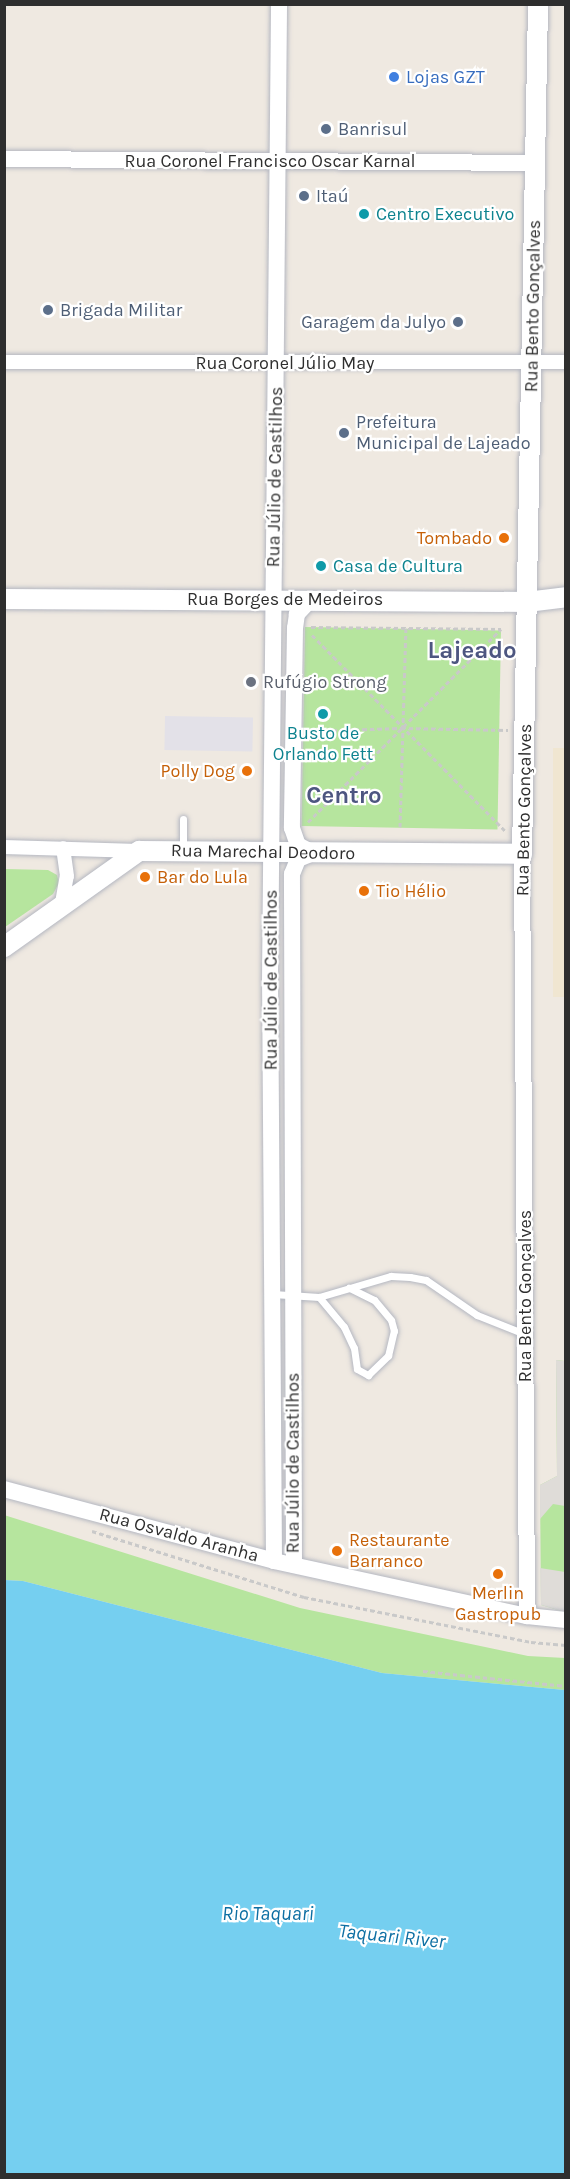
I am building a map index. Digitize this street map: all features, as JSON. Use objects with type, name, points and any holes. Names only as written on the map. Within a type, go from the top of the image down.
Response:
[{"type":"main road","name":"Rua Bento Gonçalves","points":[[522,847],[538,4]]},
{"type":"main road","name":"Rua Borges de Medeiros","points":[[4,598],[274,598],[527,602],[566,597]]},
{"type":"main road","name":"Rua Marechal Deodoro","points":[[139,851],[271,850],[314,853],[522,847]]},
{"type":"main road","points":[[4,947],[62,903],[139,851]]},
{"type":"street","name":"Rua Júlio de Castilhos","points":[[274,1560],[270,980],[279,4]]},
{"type":"street","name":"Rua Coronel Francisco Oscar Karnal","points":[[4,159],[536,163]]},
{"type":"street","name":"Rua Coronel Júlio May","points":[[4,362],[566,362]]},
{"type":"street","points":[[311,599],[297,614],[295,628],[292,828],[298,845],[314,853]]},
{"type":"street","name":"Rua Marechal Deodoro","points":[[4,847],[139,851]]},
{"type":"street","name":"Rua Bento Gonçalves","points":[[522,847],[527,1616]]},
{"type":"street","points":[[62,903],[67,876],[63,848]]},
{"type":"street","name":"Rua Júlio de Castilhos","points":[[294,1565],[292,874],[298,859],[314,853]]},
{"type":"street","points":[[270,980],[292,980]]},
{"type":"street","points":[[271,1144],[292,1145]]},
{"type":"street","points":[[273,1444],[293,1445]]},
{"type":"street","name":"Rua Osvaldo Aranha","points":[[4,1489],[294,1565],[527,1616],[566,1620]]},
{"type":"lane","points":[[183,819],[183,851]]},
{"type":"lane","points":[[272,1294],[319,1297],[391,1276],[426,1280],[477,1315],[525,1334]]},
{"type":"lane","points":[[319,1297],[344,1327],[354,1348],[357,1369],[368,1375],[388,1356],[394,1331],[391,1320],[374,1300],[349,1288]]},
{"type":"path","points":[[303,826],[401,728],[501,628],[304,627],[401,728],[500,828],[522,847]]},
{"type":"path","points":[[400,827],[401,728],[406,628]]},
{"type":"path","points":[[304,732],[401,728],[490,730]]},
{"type":"path","points":[[82,1528],[304,1597],[531,1642],[566,1645]]},
{"type":"path","points":[[423,1671],[566,1686]]},
{"type":"shaded area","points":[[165,716],[253,718],[252,752],[164,750]]},
{"type":"shaded area","points":[[553,748],[565,748],[565,997],[553,997]]},
{"type":"shaded area","points":[[556,1360],[565,1361],[565,1506],[553,1504],[540,1519],[540,1485],[557,1476]]},
{"type":"shaded area","points":[[540,1568],[565,1572],[565,1612],[541,1605]]},
{"type":"green space","points":[[305,627],[501,630],[497,829],[302,826]]},
{"type":"green space","points":[[5,869],[48,870],[57,875],[59,883],[53,894],[5,927]]},
{"type":"green space","points":[[556,1360],[565,1361],[565,1612],[541,1605],[540,1485],[557,1476]]},
{"type":"green space","points":[[4,1515],[300,1608],[528,1656],[565,1658],[565,1690],[382,1673],[23,1581],[5,1580]]},
{"type":"water","name":"Rio Taquari","points":[[5,1580],[23,1581],[382,1673],[565,1690],[565,2174],[5,2174]]},
{"type":"place","name":"Lojas GZT","points":[[394,77]]},
{"type":"place","name":"Banrisul","points":[[326,129]]},
{"type":"place","name":"Itaú","points":[[304,196]]},
{"type":"place","name":"Centro Executivo","points":[[364,214]]},
{"type":"place","name":"Brigada Militar","points":[[48,310]]},
{"type":"place","name":"Garagem da Julyo","points":[[458,322]]},
{"type":"place","name":"Prefeitura Municipal de Lajeado","points":[[344,433]]},
{"type":"place","name":"Tombado","points":[[504,538]]},
{"type":"place","name":"Casa de Cultura","points":[[321,566]]},
{"type":"place","name":"Rufúgio Strong","points":[[251,682]]},
{"type":"place","name":"Busto de Orlando Fett","points":[[323,714]]},
{"type":"place","name":"Polly Dog","points":[[247,771]]},
{"type":"place","name":"Bar do Lula","points":[[145,877]]},
{"type":"place","name":"Tio Hélio","points":[[364,891]]},
{"type":"place","name":"Restaurante Barranco","points":[[337,1551]]},
{"type":"place","name":"Merlin Gastropub","points":[[498,1574]]},
{"type":"district","name":"Lajeado","points":[[472,651]]},
{"type":"district","name":"Centro","points":[[344,796]]},
{"type":"water label","name":"Taquari River","points":[[392,1936]]}]
